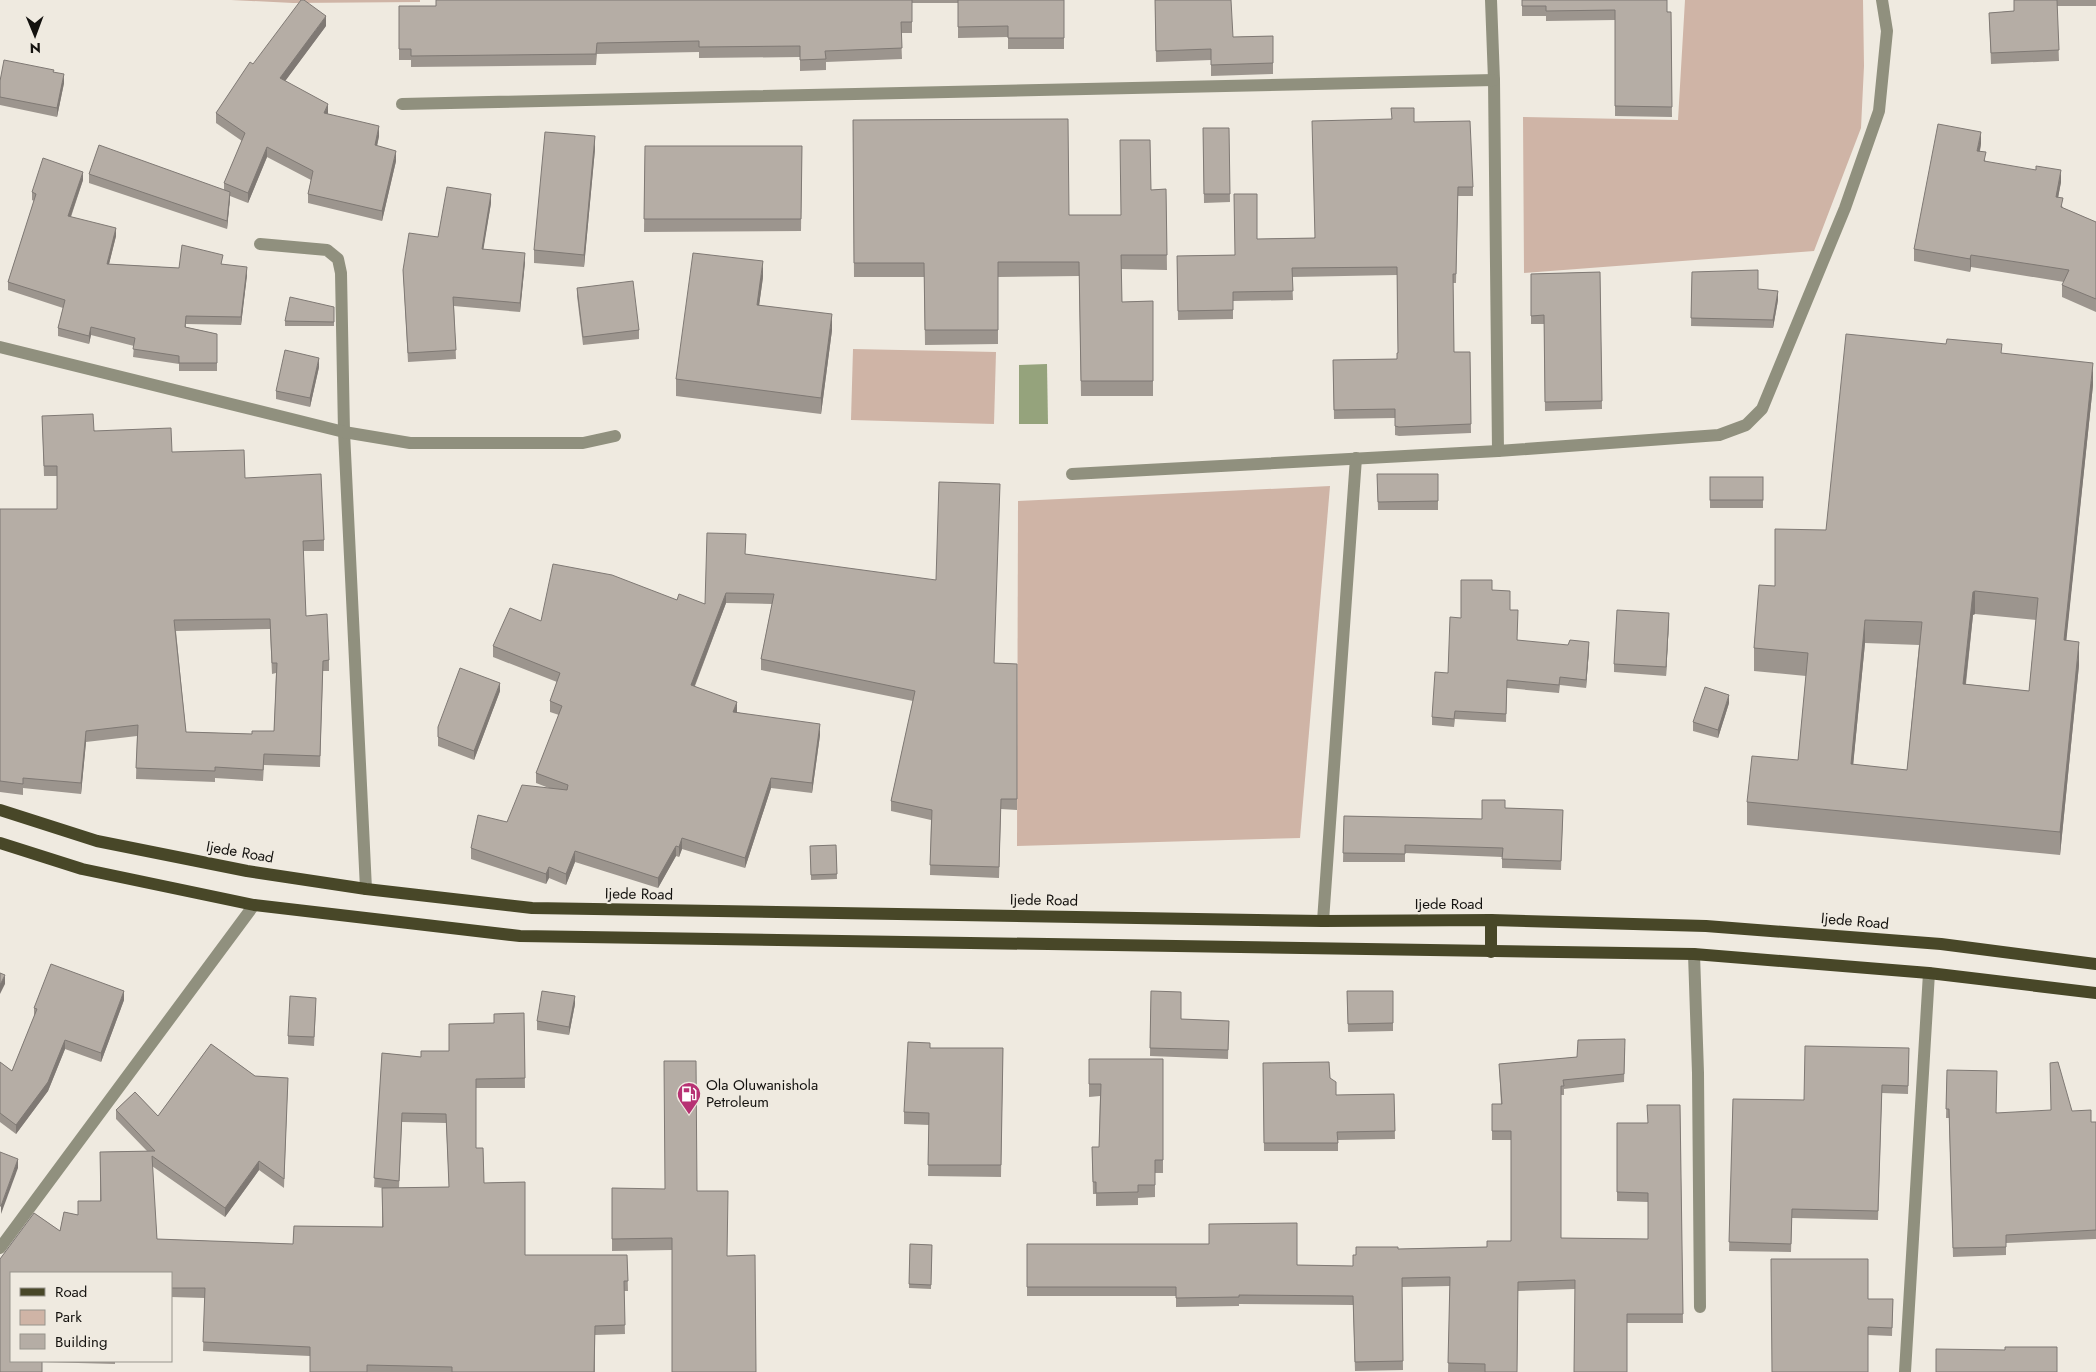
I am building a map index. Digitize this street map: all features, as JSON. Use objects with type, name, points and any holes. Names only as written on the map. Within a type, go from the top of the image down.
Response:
[{"type":"main road","name":"Ijede Road","points":[[0,810],[97,841],[247,871],[366,889],[532,908],[1323,921],[1490,920],[1726,927],[1942,944],[2096,964]]},
{"type":"main road","points":[[0,843],[82,869],[254,905],[520,936],[1694,954],[1929,972],[2096,994]]},
{"type":"main road","points":[[1490,920],[1491,952]]},
{"type":"street","points":[[1491,0],[1494,80],[1498,451]]},
{"type":"street","points":[[1072,474],[1498,451],[1719,435],[1746,426],[1762,409],[1845,208],[1879,111],[1887,31],[1882,0]]},
{"type":"street","points":[[402,104],[1494,80]]},
{"type":"street","points":[[260,244],[327,250],[338,259],[341,273],[344,432],[366,889]]},
{"type":"street","points":[[0,348],[344,432],[410,443],[583,443],[614,436]]},
{"type":"street","points":[[1323,921],[1356,458]]},
{"type":"street","points":[[0,1248],[254,905]]},
{"type":"street","points":[[1694,954],[1698,1073],[1700,1307]]},
{"type":"street","points":[[1905,1372],[1929,972]]},
{"type":"green space","points":[[231,0],[420,0],[420,2],[293,3]]},
{"type":"green space","points":[[1685,0],[1863,0],[1864,66],[1861,128],[1814,251],[1524,273],[1523,117],[1678,120]]},
{"type":"green space","points":[[853,349],[996,352],[994,424],[851,420]]},
{"type":"green space","points":[[1330,486],[1300,838],[1017,846],[1018,501]]},
{"type":"shaded area","points":[[1047,364],[1048,424],[1019,424],[1019,365]]},
{"type":"building","points":[[301,0],[304,0],[326,16],[280,78],[328,104],[324,113],[379,126],[375,145],[396,151],[382,211],[308,194],[313,171],[267,147],[248,193],[224,183],[245,133],[216,113],[250,62],[253,64]]},
{"type":"building","points":[[436,0],[912,0],[912,22],[901,22],[902,48],[825,51],[826,59],[800,60],[800,46],[699,47],[699,41],[597,43],[596,54],[411,56],[411,49],[399,49],[399,6],[436,6]]},
{"type":"building","points":[[958,0],[1064,0],[1064,38],[1008,38],[1008,26],[958,27]]},
{"type":"building","points":[[1155,0],[1231,0],[1233,37],[1273,36],[1273,63],[1211,65],[1211,49],[1156,51]]},
{"type":"building","points":[[1522,0],[1667,0],[1667,12],[1671,12],[1672,107],[1615,106],[1615,10],[1546,11],[1546,6],[1522,6]]},
{"type":"building","points":[[2014,0],[2057,0],[2059,50],[1991,53],[1989,13],[2014,11]]},
{"type":"building","points":[[4,60],[54,70],[53,72],[64,74],[57,108],[0,97],[0,81]]},
{"type":"building","points":[[1391,108],[1414,108],[1414,122],[1470,121],[1473,187],[1458,187],[1456,274],[1453,274],[1454,352],[1470,352],[1471,424],[1399,427],[1395,426],[1395,409],[1334,410],[1333,360],[1397,359],[1397,267],[1292,268],[1293,291],[1233,292],[1233,310],[1178,311],[1177,256],[1235,255],[1234,194],[1257,194],[1257,239],[1315,238],[1312,121],[1392,119]]},
{"type":"building","points":[[1068,119],[1069,215],[1121,215],[1120,140],[1150,140],[1151,190],[1166,189],[1167,255],[1121,255],[1122,302],[1153,301],[1153,381],[1081,381],[1079,262],[998,262],[998,330],[925,330],[924,263],[854,263],[853,120]]},
{"type":"building","points":[[1938,124],[1981,132],[1977,151],[1986,152],[1984,161],[2036,170],[2036,166],[2061,170],[2056,197],[2063,198],[2061,207],[2096,222],[2096,299],[2062,285],[2069,270],[1971,255],[1970,259],[1914,249]]},
{"type":"building","points":[[1203,128],[1229,128],[1230,194],[1204,194]]},
{"type":"building","points":[[545,132],[595,136],[584,255],[534,250]]},
{"type":"building","points":[[99,145],[230,192],[227,221],[89,174]]},
{"type":"building","points":[[645,146],[802,146],[801,219],[644,219]]},
{"type":"building","points":[[43,158],[83,172],[68,216],[116,228],[107,264],[179,268],[182,245],[223,255],[221,264],[247,267],[241,317],[186,316],[185,327],[217,334],[217,363],[179,363],[179,356],[133,349],[135,338],[91,327],[89,336],[58,328],[65,300],[8,282],[36,194],[32,192]]},
{"type":"building","points":[[447,187],[491,194],[482,249],[525,253],[520,303],[453,297],[456,350],[408,353],[403,270],[409,233],[438,237]]},
{"type":"building","points":[[693,253],[763,261],[757,305],[832,314],[821,398],[676,379]]},
{"type":"building","points":[[1758,270],[1758,289],[1778,291],[1773,320],[1691,318],[1692,272]]},
{"type":"building","points":[[1600,272],[1602,401],[1545,402],[1544,315],[1531,316],[1531,274]]},
{"type":"building","points":[[633,281],[639,330],[583,337],[577,288]]},
{"type":"building","points":[[290,297],[334,307],[334,322],[285,321]]},
{"type":"building","points":[[1846,334],[1946,344],[1947,339],[2002,344],[2001,353],[2093,363],[2064,640],[2079,642],[2060,832],[1747,802],[1752,756],[1798,760],[1808,653],[1754,648],[1759,585],[1775,586],[1775,529],[1826,530]],"holes":[[[1973,592],[2038,598],[2029,691],[1963,684]],[[1865,620],[1922,622],[1907,770],[1851,764]]]},
{"type":"building","points":[[285,350],[319,358],[310,398],[276,391]]},
{"type":"building","points":[[93,414],[94,431],[171,428],[172,452],[244,450],[245,478],[321,474],[324,540],[303,541],[306,616],[327,614],[329,660],[323,661],[320,756],[264,754],[263,770],[215,767],[215,771],[136,768],[138,725],[86,731],[81,783],[23,778],[23,784],[0,781],[0,509],[57,509],[57,466],[44,466],[42,416]],"holes":[[[270,619],[272,663],[277,663],[274,731],[252,731],[252,734],[186,732],[174,620]]]},
{"type":"building","points":[[1377,474],[1438,474],[1438,501],[1378,502]]},
{"type":"building","points":[[1710,477],[1763,477],[1763,500],[1710,500]]},
{"type":"building","points":[[939,482],[1000,484],[994,663],[1017,664],[1017,799],[1001,799],[999,867],[930,865],[932,810],[891,801],[915,691],[761,659],[774,594],[726,593],[691,685],[737,702],[733,712],[820,724],[812,783],[771,778],[745,858],[682,838],[679,847],[676,846],[658,878],[575,851],[566,874],[549,867],[546,874],[471,848],[478,815],[507,822],[522,785],[567,790],[568,785],[536,773],[562,706],[550,701],[560,673],[493,646],[510,608],[541,621],[553,564],[612,575],[677,600],[679,594],[705,604],[707,533],[746,534],[745,554],[936,580]]},
{"type":"building","points":[[1461,580],[1492,580],[1492,590],[1510,591],[1510,610],[1518,610],[1517,640],[1568,645],[1570,640],[1589,642],[1586,680],[1560,677],[1559,685],[1507,680],[1506,714],[1455,711],[1454,719],[1432,717],[1435,672],[1448,673],[1450,617],[1461,618]]},
{"type":"building","points":[[1617,610],[1669,613],[1666,667],[1614,664]]},
{"type":"building","points":[[460,668],[500,683],[474,751],[438,737],[438,727]]},
{"type":"building","points":[[1705,687],[1729,695],[1718,730],[1693,722]]},
{"type":"building","points":[[1482,800],[1505,800],[1505,808],[1563,810],[1561,861],[1502,859],[1503,848],[1405,845],[1405,854],[1343,853],[1344,816],[1482,819]]},
{"type":"building","points":[[836,845],[837,874],[811,875],[810,846]]},
{"type":"building","points":[[51,964],[124,991],[101,1053],[65,1040],[48,1082],[16,1125],[0,1113],[0,1062],[12,1071],[37,1009],[34,1008]]},
{"type":"building","points":[[0,973],[5,975],[0,985]]},
{"type":"building","points":[[542,991],[575,996],[569,1027],[537,1021]]},
{"type":"building","points":[[1151,991],[1181,992],[1181,1019],[1229,1021],[1228,1050],[1150,1048]]},
{"type":"building","points":[[1347,991],[1393,991],[1393,1023],[1348,1024]]},
{"type":"building","points":[[290,996],[316,998],[314,1037],[288,1036]]},
{"type":"building","points":[[524,1013],[525,1078],[476,1079],[476,1148],[483,1148],[484,1183],[525,1182],[525,1255],[627,1255],[628,1281],[624,1281],[625,1325],[595,1326],[594,1372],[452,1372],[452,1367],[367,1365],[367,1372],[310,1372],[310,1347],[203,1342],[205,1288],[172,1288],[172,1272],[10,1272],[10,1362],[42,1362],[42,1372],[0,1372],[0,1259],[34,1213],[60,1231],[64,1212],[78,1215],[78,1201],[101,1201],[100,1152],[155,1151],[116,1110],[135,1092],[158,1116],[211,1044],[255,1076],[288,1078],[284,1179],[259,1161],[225,1208],[152,1156],[157,1239],[293,1244],[294,1226],[383,1227],[382,1188],[449,1187],[446,1114],[402,1113],[399,1181],[374,1178],[382,1053],[421,1057],[421,1051],[449,1051],[449,1024],[494,1023],[494,1014]]},
{"type":"building","points":[[1625,1039],[1624,1074],[1563,1080],[1564,1086],[1561,1086],[1561,1238],[1648,1239],[1648,1193],[1617,1192],[1617,1123],[1648,1123],[1647,1105],[1680,1105],[1683,1314],[1627,1314],[1627,1372],[1574,1372],[1575,1280],[1518,1282],[1517,1372],[1485,1372],[1485,1364],[1448,1363],[1450,1277],[1402,1278],[1403,1361],[1355,1362],[1353,1296],[1239,1295],[1239,1297],[1176,1298],[1176,1287],[1027,1287],[1027,1244],[1209,1244],[1209,1224],[1297,1223],[1297,1265],[1353,1266],[1353,1255],[1356,1255],[1356,1247],[1398,1247],[1398,1249],[1487,1247],[1487,1241],[1511,1241],[1511,1131],[1492,1131],[1492,1104],[1502,1104],[1499,1064],[1577,1057],[1578,1040]]},
{"type":"building","points":[[908,1042],[930,1043],[930,1048],[1003,1048],[1001,1165],[928,1165],[929,1113],[904,1112]]},
{"type":"building","points":[[1805,1046],[1909,1048],[1908,1086],[1882,1085],[1878,1211],[1792,1209],[1791,1244],[1729,1242],[1733,1099],[1804,1100]]},
{"type":"building","points":[[1089,1059],[1163,1059],[1163,1160],[1155,1160],[1155,1185],[1138,1185],[1138,1192],[1096,1193],[1096,1182],[1093,1182],[1092,1147],[1099,1147],[1101,1084],[1089,1084]]},
{"type":"building","points":[[664,1061],[696,1061],[697,1191],[728,1191],[727,1256],[755,1255],[756,1372],[672,1372],[672,1238],[612,1239],[612,1188],[665,1189]]},
{"type":"building","points":[[1329,1062],[1330,1078],[1336,1082],[1336,1095],[1394,1094],[1395,1131],[1337,1132],[1338,1143],[1264,1143],[1263,1063]]},
{"type":"building","points":[[2058,1062],[2072,1111],[2091,1110],[2091,1122],[2096,1122],[2096,1230],[2006,1235],[2006,1247],[1953,1248],[1949,1109],[1946,1109],[1947,1070],[1997,1071],[1996,1113],[2051,1110],[2050,1063]]},
{"type":"building","points":[[0,1152],[18,1159],[1,1206],[0,1206]]},
{"type":"building","points":[[910,1244],[932,1245],[931,1285],[909,1284]]},
{"type":"building","points":[[1771,1259],[1868,1259],[1868,1299],[1893,1299],[1892,1328],[1868,1327],[1868,1372],[1772,1372]]},
{"type":"building","points":[[2005,1347],[2057,1347],[2057,1372],[1936,1372],[1936,1349],[2005,1350]]},
{"type":"place","name":"Ola Oluwanishola Petroleum","points":[[689,1115]]}]
